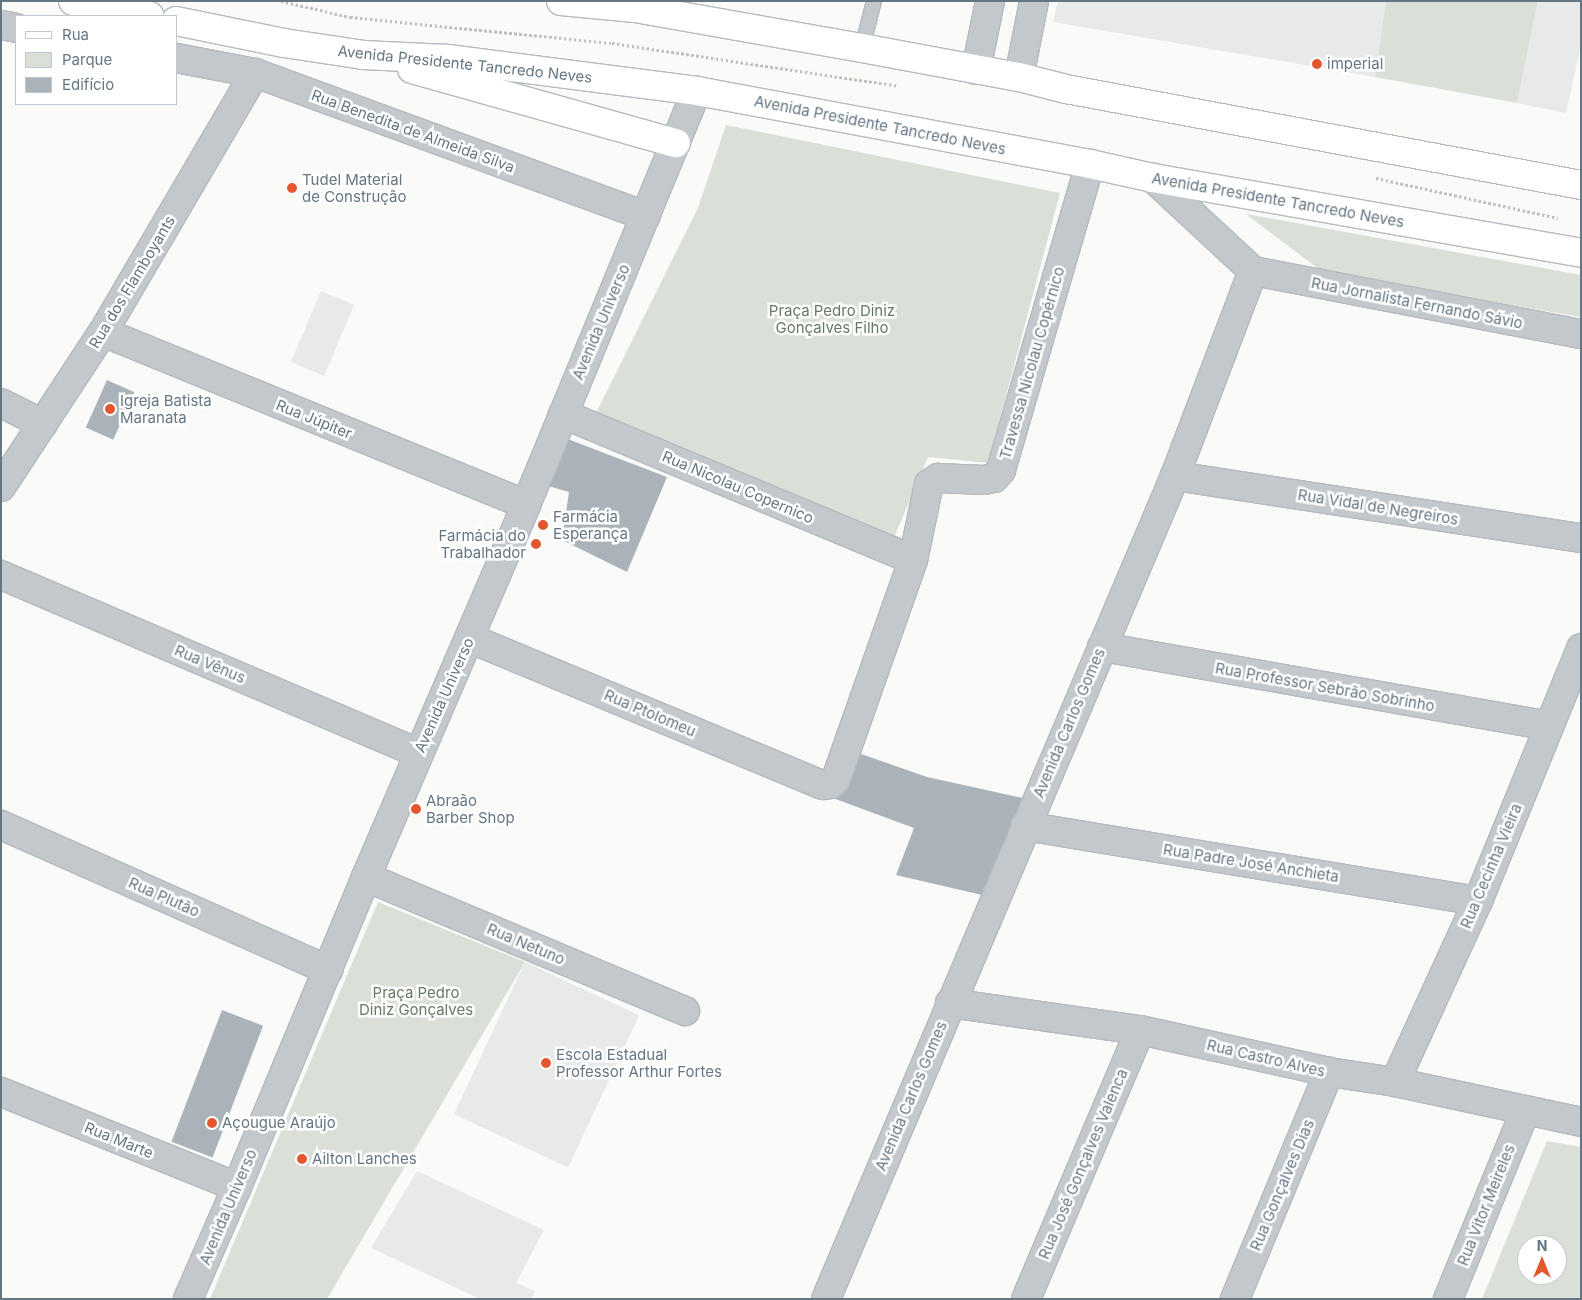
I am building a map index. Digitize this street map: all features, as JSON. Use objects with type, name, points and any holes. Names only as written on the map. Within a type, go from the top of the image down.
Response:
[{"type":"main road","points":[[73,1],[145,15]]},
{"type":"main road","points":[[561,1],[636,8]]},
{"type":"main road","points":[[607,1],[636,8],[1019,77],[1066,89],[1581,185]]},
{"type":"main road","name":"Avenida Presidente Tancredo Neves","points":[[178,22],[284,43],[363,55],[448,59],[697,91],[1090,164],[1153,178],[1577,252]]},
{"type":"main road","points":[[363,55],[676,143]]},
{"type":"street","points":[[976,70],[990,1]]},
{"type":"street","points":[[1019,77],[1034,1]]},
{"type":"street","points":[[1,25],[15,28]]},
{"type":"street","name":"Rua Benedita de Almeida Silva","points":[[178,58],[255,73],[646,216]]},
{"type":"street","name":"Rua dos Flamboyants","points":[[1,487],[103,332],[255,73]]},
{"type":"street","name":"Avenida Universo","points":[[188,1299],[237,1187],[366,877],[526,506],[697,91]]},
{"type":"street","name":"Travessa Nicolau Copérnico","points":[[831,784],[836,779],[912,560],[929,484],[938,478],[946,477],[984,480],[994,478],[1001,470],[1090,164]]},
{"type":"street","points":[[1153,178],[1253,271]]},
{"type":"street","name":"Rua Jornalista Fernando Sávio","points":[[1253,271],[1581,334]]},
{"type":"street","name":"Avenida Carlos Gomes","points":[[826,1299],[1175,476],[1253,271]]},
{"type":"street","name":"Rua Júpiter","points":[[103,332],[526,506]]},
{"type":"street","points":[[1,403],[43,424]]},
{"type":"street","name":"Rua Nicolau Copernico","points":[[563,414],[912,560]]},
{"type":"street","name":"Rua Vidal de Negreiros","points":[[1175,476],[1581,538]]},
{"type":"street","name":"Rua Vênus","points":[[1,575],[419,753]]},
{"type":"street","name":"Rua Ptolomeu","points":[[469,638],[823,785],[831,784]]},
{"type":"street","name":"Rua Professor Sebrão Sobrinho","points":[[1102,647],[1548,726]]},
{"type":"street","name":"Rua Cecinha Vieira","points":[[1395,1082],[1478,901],[1581,648]]},
{"type":"street","name":"Rua Plutão","points":[[1,825],[328,970]]},
{"type":"street","name":"Rua Padre José Anchieta","points":[[1025,826],[1478,901]]},
{"type":"street","name":"Rua Netuno","points":[[366,877],[685,1011]]},
{"type":"street","name":"Rua Castro Alves","points":[[950,1003],[1140,1030],[1329,1072],[1395,1082],[1581,1122]]},
{"type":"street","name":"Rua José Gonçalves Valenca","points":[[1026,1299],[1140,1030]]},
{"type":"street","name":"Rua Gonçalves Dias","points":[[1235,1299],[1329,1072]]},
{"type":"street","name":"Rua Marte","points":[[1,1092],[237,1187]]},
{"type":"street","name":"Rua Vitor Meireles","points":[[1448,1299],[1525,1111]]},
{"type":"lane","points":[[862,48],[874,1]]},
{"type":"path","points":[[281,1],[350,17],[612,43],[907,88]]},
{"type":"path","points":[[1366,176],[1561,218]]},
{"type":"shaded area","points":[[1058,1],[1386,1],[1375,77],[1053,22]]},
{"type":"shaded area","points":[[1538,1],[1581,1],[1581,45],[1566,113],[1517,103]]},
{"type":"shaded area","points":[[321,291],[354,305],[324,376],[291,362]]},
{"type":"shaded area","name":"Escola Estadual Professor Arthur Fortes","points":[[525,962],[639,1015],[568,1168],[454,1114]]},
{"type":"shaded area","points":[[417,1171],[544,1230],[516,1283],[535,1291],[531,1299],[480,1299],[371,1248]]},
{"type":"green space","points":[[1386,1],[1538,1],[1517,103],[1375,77]]},
{"type":"green space","name":"Praça Pedro Diniz Gonçalves Filho","points":[[726,125],[1060,193],[988,463],[928,457],[893,540],[595,415],[698,208]]},
{"type":"green space","points":[[1246,214],[1581,275],[1581,317],[1324,273]]},
{"type":"green space","name":"Praça Pedro Diniz Gonçalves","points":[[378,902],[525,962],[327,1299],[210,1299]]},
{"type":"green space","points":[[1547,1141],[1581,1147],[1581,1299],[1482,1299]]},
{"type":"building","name":"Igreja Batista Maranata","points":[[107,380],[134,392],[113,440],[86,428]]},
{"type":"building","points":[[565,438],[667,477],[627,572],[562,540],[569,492],[545,485]]},
{"type":"building","points":[[847,749],[927,777],[1036,801],[995,898],[896,875],[914,828],[830,797]]},
{"type":"building","points":[[222,1010],[263,1026],[213,1157],[171,1142]]},
{"type":"place","name":"imperial","points":[[1317,64]]},
{"type":"place","name":"Tudel Material de Construção","points":[[292,188]]},
{"type":"place","name":"Igreja Batista Maranata","points":[[110,409]]},
{"type":"place","name":"Farmácia Esperança","points":[[543,525]]},
{"type":"place","name":"Farmácia do Trabalhador","points":[[536,544]]},
{"type":"place","name":"Abraão Barber Shop","points":[[416,809]]},
{"type":"place","name":"Escola Estadual Professor Arthur Fortes","points":[[546,1063]]},
{"type":"place","name":"Açougue Araújo","points":[[212,1123]]},
{"type":"place","name":"Ailton Lanches","points":[[302,1159]]}]
